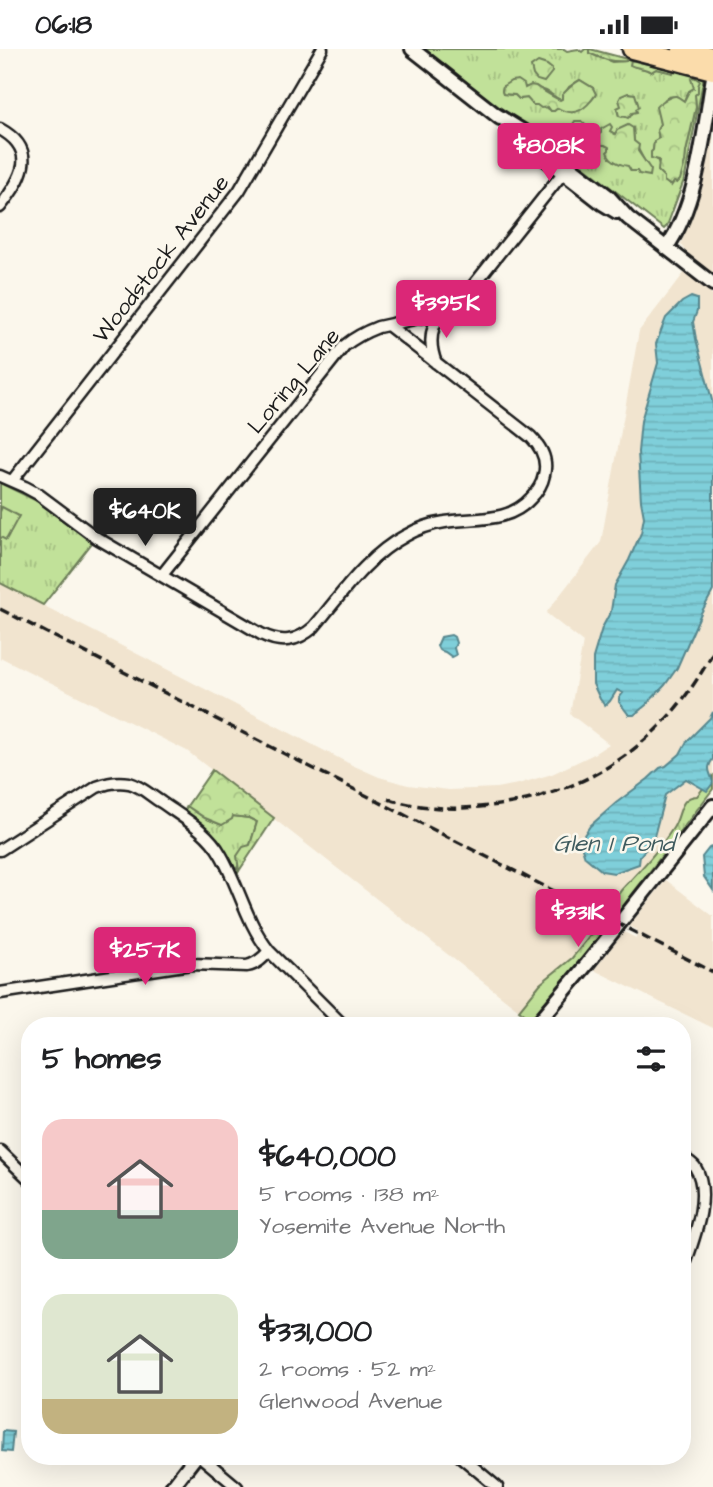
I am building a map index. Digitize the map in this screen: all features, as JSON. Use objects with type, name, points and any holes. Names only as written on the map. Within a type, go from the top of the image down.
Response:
[{"type":"highway","points":[[632,49],[713,57]]},
{"type":"highway","points":[[679,55],[713,70]]},
{"type":"street","name":"Woodstock Avenue","points":[[12,481],[231,202],[322,49]]},
{"type":"street","points":[[412,49],[495,114],[524,142],[566,169],[602,203],[628,218],[713,284]]},
{"type":"street","points":[[666,248],[676,233],[695,178],[713,78]]},
{"type":"street","points":[[0,129],[17,143],[24,164],[19,182],[0,207]]},
{"type":"street","name":"Loring Lane","points":[[162,575],[338,352],[358,335],[378,327],[442,313],[454,307],[468,294],[566,169]]},
{"type":"street","points":[[436,363],[431,334],[442,313]]},
{"type":"street","points":[[0,477],[38,494],[97,538],[261,634],[276,640],[298,638],[308,632],[376,556],[404,536],[443,522],[483,519],[514,512],[528,501],[541,485],[545,465],[537,443],[388,325]]},
{"type":"street","points":[[0,850],[97,787],[121,782],[136,786],[189,822],[212,842],[222,857],[254,930],[269,951],[335,1017]]},
{"type":"street","points":[[543,1017],[713,806]]},
{"type":"street","points":[[0,993],[191,964],[247,966],[261,960],[269,951]]},
{"type":"street","points":[[0,1151],[21,1172]]},
{"type":"street","points":[[691,1164],[704,1188],[704,1198],[691,1246]]},
{"type":"street","points":[[172,1487],[190,1465]]},
{"type":"street","points":[[209,1465],[237,1487]]},
{"type":"street","points":[[471,1465],[497,1487]]},
{"type":"shaded area","points":[[713,123],[713,274],[688,255],[681,244],[702,184]]},
{"type":"shaded area","points":[[685,272],[713,295],[713,776],[697,796],[684,801],[669,834],[646,865],[622,888],[588,940],[572,958],[540,984],[519,1010],[187,751],[2,658],[0,660],[0,583],[379,777],[408,785],[449,790],[496,788],[552,774],[592,755],[609,744],[570,714],[583,642],[546,613],[601,542],[639,331]]},
{"type":"shaded area","points":[[666,880],[713,916],[713,1028],[594,970],[624,932],[636,938],[637,930],[629,926]]},
{"type":"green space","points":[[425,49],[578,49],[582,52],[589,49],[589,53],[612,62],[631,60],[631,65],[651,72],[656,69],[672,72],[674,70],[704,76],[685,177],[664,229],[583,166],[578,169]],"holes":[[[580,80],[593,88],[595,96],[583,106],[558,107],[551,111],[527,98],[519,99],[515,95],[503,94],[502,91],[503,86],[537,88],[561,100],[569,87]],[[694,85],[696,107],[684,162],[679,174],[669,185],[653,149],[658,137],[661,106],[663,101],[671,97],[684,101]],[[637,100],[636,108],[630,117],[619,116],[617,109]],[[581,121],[598,135],[610,131],[615,134],[633,128],[634,141],[645,162],[629,165],[620,163],[610,158],[609,147],[588,144],[572,129]]]},
{"type":"green space","points":[[589,49],[627,59],[607,60],[589,53]]},
{"type":"green space","points":[[631,60],[674,70],[673,73],[656,69],[651,72],[630,65]]},
{"type":"green space","points":[[538,62],[552,69],[544,82],[533,75],[531,67]]},
{"type":"green space","points":[[694,77],[700,81],[695,95],[696,107],[685,162],[680,180],[671,186],[658,171],[659,160],[651,158],[654,141],[659,138],[657,130],[660,124],[656,107],[674,96],[684,101],[689,91],[694,88],[691,79]]},
{"type":"green space","points":[[518,80],[525,88],[536,86],[560,100],[568,89],[580,80],[593,88],[596,94],[588,104],[575,112],[558,108],[551,111],[548,107],[533,105],[527,98],[519,99],[515,95],[503,94],[503,86]]},
{"type":"green space","points":[[635,94],[639,107],[637,112],[628,118],[619,116],[617,108],[621,106],[621,96]]},
{"type":"green space","points":[[575,121],[581,121],[598,135],[601,129],[610,124],[610,131],[615,134],[617,130],[628,125],[633,128],[634,141],[639,145],[638,151],[651,170],[650,176],[631,171],[628,166],[615,162],[607,152],[609,147],[583,141],[566,125],[572,126]]},
{"type":"green space","points":[[0,483],[39,502],[92,543],[43,605],[0,583]]},
{"type":"green space","points":[[2,507],[19,516],[6,540],[0,537]]},
{"type":"green space","points":[[212,770],[274,818],[239,871],[237,856],[243,847],[250,845],[257,822],[233,816],[222,825],[187,806]]},
{"type":"green space","points":[[713,776],[713,789],[615,919],[605,914],[621,890],[668,836],[683,803],[697,796]]},
{"type":"green space","points":[[187,806],[222,825],[232,816],[257,822],[250,845],[237,868],[237,874],[222,845],[211,831],[185,810]]},
{"type":"green space","points":[[602,921],[610,925],[533,1017],[519,1010],[540,984],[572,958]]},
{"type":"water","points":[[691,297],[697,299],[693,322],[713,404],[713,591],[677,668],[646,705],[634,715],[629,715],[619,702],[623,693],[617,690],[605,706],[600,699],[593,684],[593,658],[602,628],[611,611],[615,585],[641,533],[644,517],[638,452],[641,421],[658,363],[656,344],[666,318]]},
{"type":"water","points":[[451,635],[456,643],[456,655],[452,657],[437,646],[441,637]]},
{"type":"water","name":"Glen 1 Pond","points":[[713,712],[713,759],[709,769],[713,783],[707,791],[686,779],[665,795],[653,840],[640,856],[639,864],[614,873],[602,871],[585,857],[582,848],[584,835],[590,826],[680,754],[687,741]]},
{"type":"water","points":[[713,846],[713,890],[704,877],[702,857]]},
{"type":"water","points":[[3,1431],[13,1432],[11,1452],[2,1451]]},
{"type":"railway","points":[[0,609],[713,972]]},
{"type":"railway","points":[[388,799],[438,808],[489,806],[560,790],[592,776],[648,737],[673,712],[713,652]]}]
